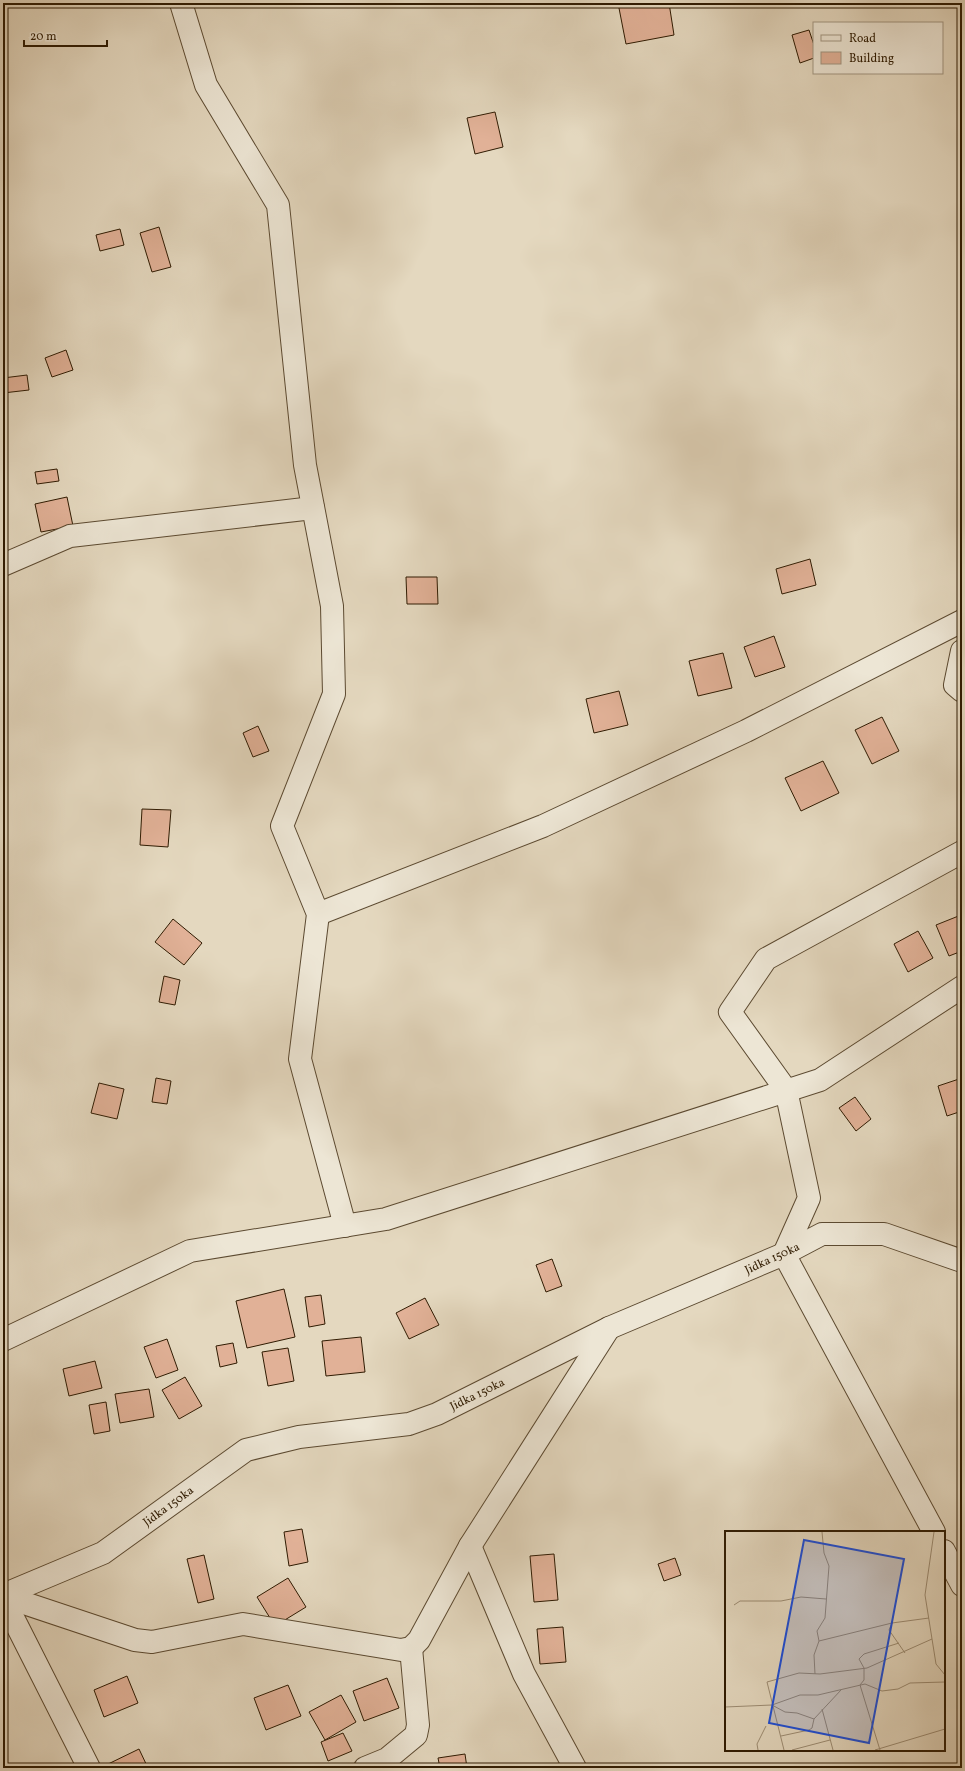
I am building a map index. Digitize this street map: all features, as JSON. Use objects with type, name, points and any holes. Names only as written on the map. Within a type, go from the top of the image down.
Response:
[{"type":"street","points":[[181,3],[206,85],[278,205],[304,465],[332,606],[334,694],[282,826],[318,914],[300,1059],[345,1226]]},
{"type":"street","points":[[3,565],[70,536],[313,508]]},
{"type":"street","points":[[318,914],[543,826],[746,731],[962,622]]},
{"type":"street","points":[[962,651],[955,684],[962,691]]},
{"type":"street","points":[[933,1531],[784,1254],[809,1198],[786,1090],[730,1012],[766,959],[962,852]]},
{"type":"street","points":[[3,1340],[190,1251],[386,1219],[820,1080],[962,987]]},
{"type":"street","name":"Jidka 150ka","points":[[3,1596],[103,1553],[246,1450],[299,1437],[409,1424],[437,1414],[609,1328],[784,1254],[822,1234],[884,1234],[962,1261]]},
{"type":"street","points":[[3,1596],[141,1641],[152,1642],[243,1624],[401,1650],[411,1648],[419,1640],[470,1546],[609,1328]]},
{"type":"street","points":[[470,1546],[524,1674],[575,1768]]},
{"type":"street","points":[[945,1553],[962,1585]]},
{"type":"street","points":[[3,1596],[89,1768]]},
{"type":"street","points":[[365,1768],[387,1759],[416,1735],[418,1725],[411,1648]]},
{"type":"building","points":[[94,3],[107,3],[96,7]]},
{"type":"building","points":[[618,3],[669,3],[674,35],[626,44]]},
{"type":"building","points":[[809,30],[813,42],[813,58],[800,63],[792,35]]},
{"type":"building","points":[[495,112],[503,147],[475,154],[467,118]]},
{"type":"building","points":[[159,227],[171,267],[152,272],[140,233]]},
{"type":"building","points":[[120,229],[124,245],[100,251],[96,235]]},
{"type":"building","points":[[66,350],[73,370],[52,377],[45,358]]},
{"type":"building","points":[[27,375],[29,390],[3,393],[3,378]]},
{"type":"building","points":[[57,469],[59,481],[37,484],[35,472]]},
{"type":"building","points":[[67,497],[73,526],[41,532],[35,504]]},
{"type":"building","points":[[810,559],[816,585],[782,594],[776,569]]},
{"type":"building","points":[[406,577],[437,577],[438,604],[407,604]]},
{"type":"building","points":[[774,636],[785,667],[755,677],[744,647]]},
{"type":"building","points":[[723,653],[732,688],[698,696],[689,661]]},
{"type":"building","points":[[619,691],[628,725],[594,733],[586,699]]},
{"type":"building","points":[[882,717],[899,751],[872,764],[855,730]]},
{"type":"building","points":[[258,726],[269,751],[253,757],[243,733]]},
{"type":"building","points":[[823,761],[839,793],[801,811],[785,778]]},
{"type":"building","points":[[142,809],[171,810],[168,847],[140,845]]},
{"type":"building","points":[[961,915],[962,951],[949,956],[936,925]]},
{"type":"building","points":[[173,919],[202,943],[184,965],[155,942]]},
{"type":"building","points":[[918,931],[933,958],[908,972],[894,944]]},
{"type":"building","points":[[164,976],[180,980],[175,1005],[159,1002]]},
{"type":"building","points":[[156,1078],[171,1081],[167,1104],[152,1102]]},
{"type":"building","points":[[962,1078],[962,1111],[947,1116],[938,1086]]},
{"type":"building","points":[[99,1083],[124,1089],[117,1119],[91,1113]]},
{"type":"building","points":[[855,1097],[871,1119],[856,1131],[839,1108]]},
{"type":"building","points":[[962,1129],[962,1142],[958,1130]]},
{"type":"building","points":[[552,1259],[562,1286],[546,1292],[536,1265]]},
{"type":"building","points":[[284,1289],[295,1337],[247,1348],[236,1301]]},
{"type":"building","points":[[321,1295],[325,1324],[309,1327],[305,1297]]},
{"type":"building","points":[[425,1298],[439,1325],[409,1339],[396,1313]]},
{"type":"building","points":[[361,1337],[365,1372],[326,1376],[322,1341]]},
{"type":"building","points":[[167,1339],[178,1370],[156,1378],[144,1347]]},
{"type":"building","points":[[233,1343],[237,1363],[220,1367],[216,1346]]},
{"type":"building","points":[[288,1348],[294,1381],[268,1386],[262,1352]]},
{"type":"building","points":[[95,1361],[102,1388],[69,1396],[63,1369]]},
{"type":"building","points":[[185,1377],[202,1406],[179,1419],[162,1390]]},
{"type":"building","points":[[149,1389],[154,1417],[120,1423],[115,1394]]},
{"type":"building","points":[[106,1402],[110,1431],[94,1434],[89,1405]]},
{"type":"building","points":[[302,1529],[308,1562],[289,1566],[284,1532]]},
{"type":"building","points":[[554,1554],[558,1600],[534,1602],[530,1556]]},
{"type":"building","points":[[204,1555],[214,1599],[198,1603],[187,1559]]},
{"type":"building","points":[[675,1558],[681,1575],[664,1581],[658,1564]]},
{"type":"building","points":[[288,1578],[306,1607],[275,1626],[257,1597]]},
{"type":"building","points":[[563,1627],[566,1662],[540,1664],[537,1629]]},
{"type":"building","points":[[127,1676],[138,1703],[104,1717],[94,1690]]},
{"type":"building","points":[[387,1678],[399,1708],[364,1721],[353,1691]]},
{"type":"building","points":[[288,1685],[301,1716],[266,1730],[254,1698]]},
{"type":"building","points":[[341,1695],[356,1722],[325,1740],[309,1712]]},
{"type":"building","points":[[343,1733],[352,1751],[328,1761],[321,1742]]},
{"type":"building","points":[[139,1749],[148,1768],[105,1768],[104,1766]]},
{"type":"building","points":[[465,1754],[467,1768],[440,1768],[438,1758]]},
{"type":"building","points":[[528,1764],[529,1768],[517,1768]]}]
